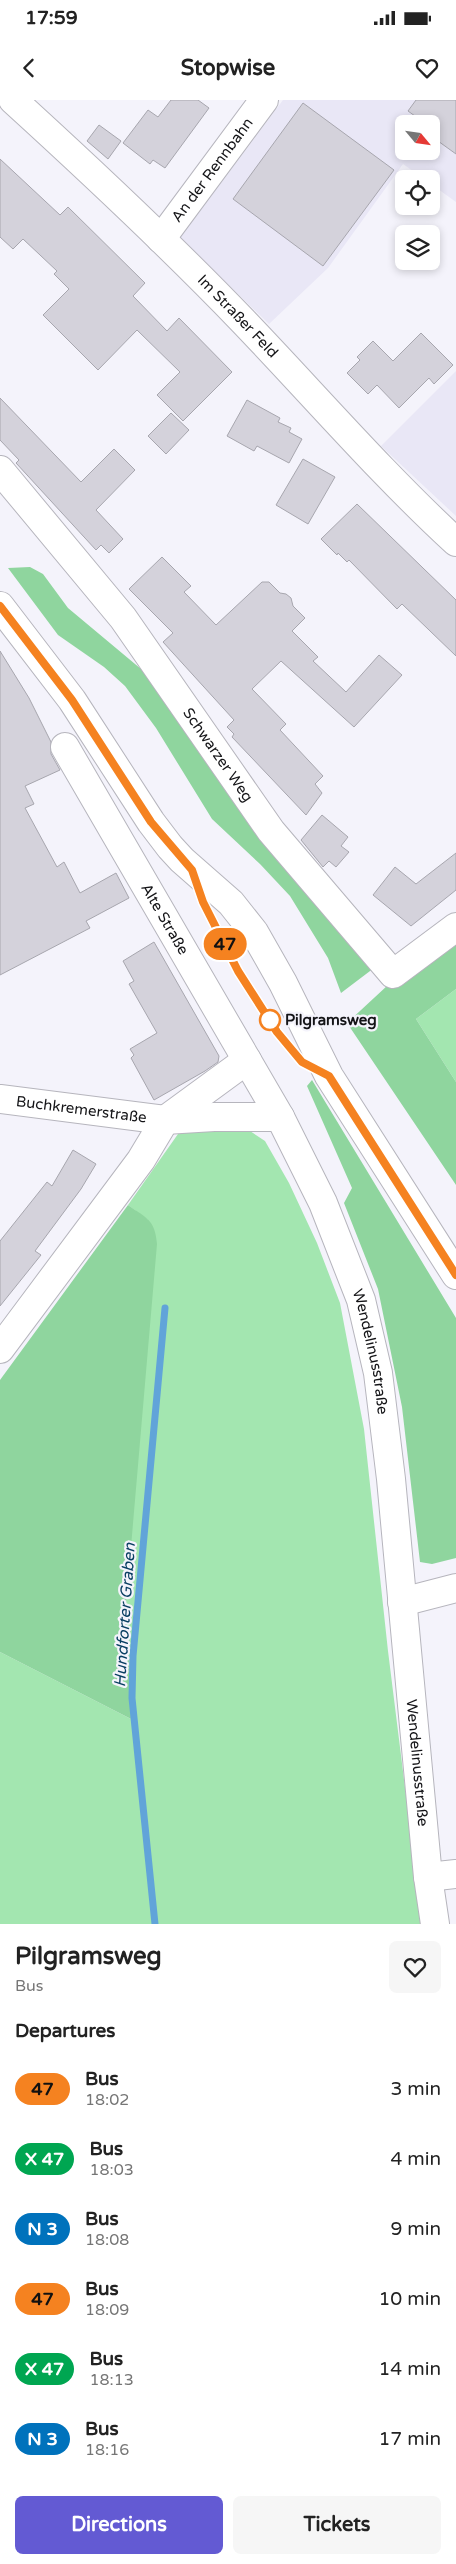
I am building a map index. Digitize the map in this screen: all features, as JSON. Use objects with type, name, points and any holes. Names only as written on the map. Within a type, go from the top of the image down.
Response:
[{"type":"street","name":"Im Straßer Feld","points":[[13,100],[162,239],[242,319],[402,489],[456,542]]},
{"type":"street","name":"An der Rennbahn","points":[[162,239],[264,100]]},
{"type":"street","name":"Schwarzer Weg","points":[[0,470],[123,618],[271,831],[393,974],[456,927]]},
{"type":"street","points":[[0,606],[72,700],[165,840],[182,860],[231,903],[254,932],[283,984],[318,1058],[456,1275]]},
{"type":"street","name":"Alte Straße","points":[[65,747],[280,1117]]},
{"type":"street","points":[[0,1349],[141,1160],[165,1120],[247,1060]]},
{"type":"street","name":"Buchkremerstraße","points":[[0,1099],[165,1120]]},
{"type":"street","points":[[165,1120],[214,1117],[280,1117]]},
{"type":"street","name":"Wendelinusstraße","points":[[280,1117],[323,1203],[361,1300],[378,1373],[391,1479],[428,1877],[435,1924]]},
{"type":"street","points":[[402,1602],[456,1588]]},
{"type":"street","points":[[428,1877],[456,1874]]},
{"type":"shaded area","points":[[283,100],[456,100],[456,202],[440,190],[440,170],[411,170],[403,164],[399,170],[395,170],[395,175],[328,268],[269,324],[180,238]]},
{"type":"shaded area","points":[[456,371],[456,516],[381,446]]},
{"type":"green space","points":[[30,567],[43,574],[68,608],[147,674],[374,968],[341,993],[328,958],[290,896],[260,864],[212,819],[156,728],[125,686],[104,667],[58,635],[8,568]]},
{"type":"green space","points":[[456,941],[456,989],[416,1019],[456,1082],[456,1185],[347,1023],[388,985]]},
{"type":"green space","points":[[456,989],[456,1082],[416,1019]]},
{"type":"green space","points":[[312,1080],[456,1318],[456,1558],[432,1564],[420,1562],[402,1407],[378,1289],[344,1203],[352,1188],[307,1086]]},
{"type":"green space","points":[[241,1125],[265,1141],[289,1183],[317,1243],[340,1303],[364,1429],[388,1651],[422,1924],[0,1924],[0,1652],[133,1720],[126,1605],[148,1220],[128,1205],[178,1134],[192,1127]]},
{"type":"green space","points":[[128,1205],[145,1216],[152,1224],[157,1244],[126,1605],[133,1720],[0,1652],[0,1380]]},
{"type":"building","points":[[171,100],[198,100],[209,108],[165,168],[153,160],[150,164],[123,143],[148,110],[158,117]]},
{"type":"building","points":[[416,100],[456,100],[456,154],[440,142],[440,115],[414,115],[408,111]]},
{"type":"building","points":[[303,103],[394,170],[323,266],[233,199]]},
{"type":"building","points":[[99,125],[121,141],[108,159],[87,141]]},
{"type":"building","points":[[0,159],[60,215],[68,207],[145,283],[133,296],[167,331],[179,318],[232,372],[183,421],[157,395],[180,372],[137,330],[98,370],[43,315],[69,289],[54,274],[57,271],[23,239],[13,249],[0,237]]},
{"type":"building","points":[[421,333],[453,365],[434,384],[429,378],[399,408],[377,385],[368,394],[347,373],[360,360],[357,357],[373,341],[393,361]]},
{"type":"building","points":[[0,398],[81,482],[114,449],[135,470],[96,510],[123,539],[109,553],[101,545],[96,550],[16,463],[19,460],[0,440]]},
{"type":"building","points":[[247,400],[280,418],[278,422],[291,428],[289,432],[302,439],[289,463],[257,446],[254,451],[227,436]]},
{"type":"building","points":[[171,413],[189,430],[166,454],[148,436]]},
{"type":"building","points":[[303,459],[335,477],[308,524],[276,505]]},
{"type":"building","points":[[357,504],[456,600],[456,656],[402,604],[397,609],[349,560],[347,562],[338,553],[337,555],[321,539]]},
{"type":"building","points":[[162,557],[191,586],[184,592],[216,625],[262,582],[269,582],[280,593],[286,594],[291,598],[293,606],[305,618],[292,631],[318,657],[313,661],[346,692],[379,655],[402,675],[354,727],[281,661],[252,689],[286,724],[280,730],[323,776],[315,784],[322,793],[306,815],[232,737],[234,734],[227,727],[234,720],[163,642],[173,633],[129,589]]},
{"type":"building","points":[[0,651],[29,698],[51,742],[51,754],[60,770],[25,786],[34,804],[25,808],[57,867],[64,862],[80,893],[116,873],[129,898],[86,921],[90,928],[0,975]]},
{"type":"building","points":[[322,815],[348,837],[341,846],[349,852],[336,867],[329,861],[323,867],[301,840]]},
{"type":"building","points":[[456,853],[456,890],[411,926],[373,895],[395,867],[416,884]]},
{"type":"building","points":[[154,942],[219,1056],[218,1062],[205,1071],[154,1100],[131,1058],[134,1055],[130,1049],[157,1033],[129,984],[134,981],[123,961]]},
{"type":"building","points":[[73,1150],[96,1164],[81,1189],[35,1251],[41,1255],[0,1306],[0,1241],[47,1182],[52,1186]]},
{"type":"waterway","name":"Hundforter Graben","points":[[155,1924],[132,1698],[133,1656],[165,1308]]},
{"type":"bus line","name":"47","points":[[0,606],[38,653],[72,700],[151,822],[192,870],[203,902],[238,971],[277,1032],[294,1055],[302,1062],[329,1076],[456,1275]]},
{"type":"place","name":"Pilgramsweg","points":[[270,1020]]}]
